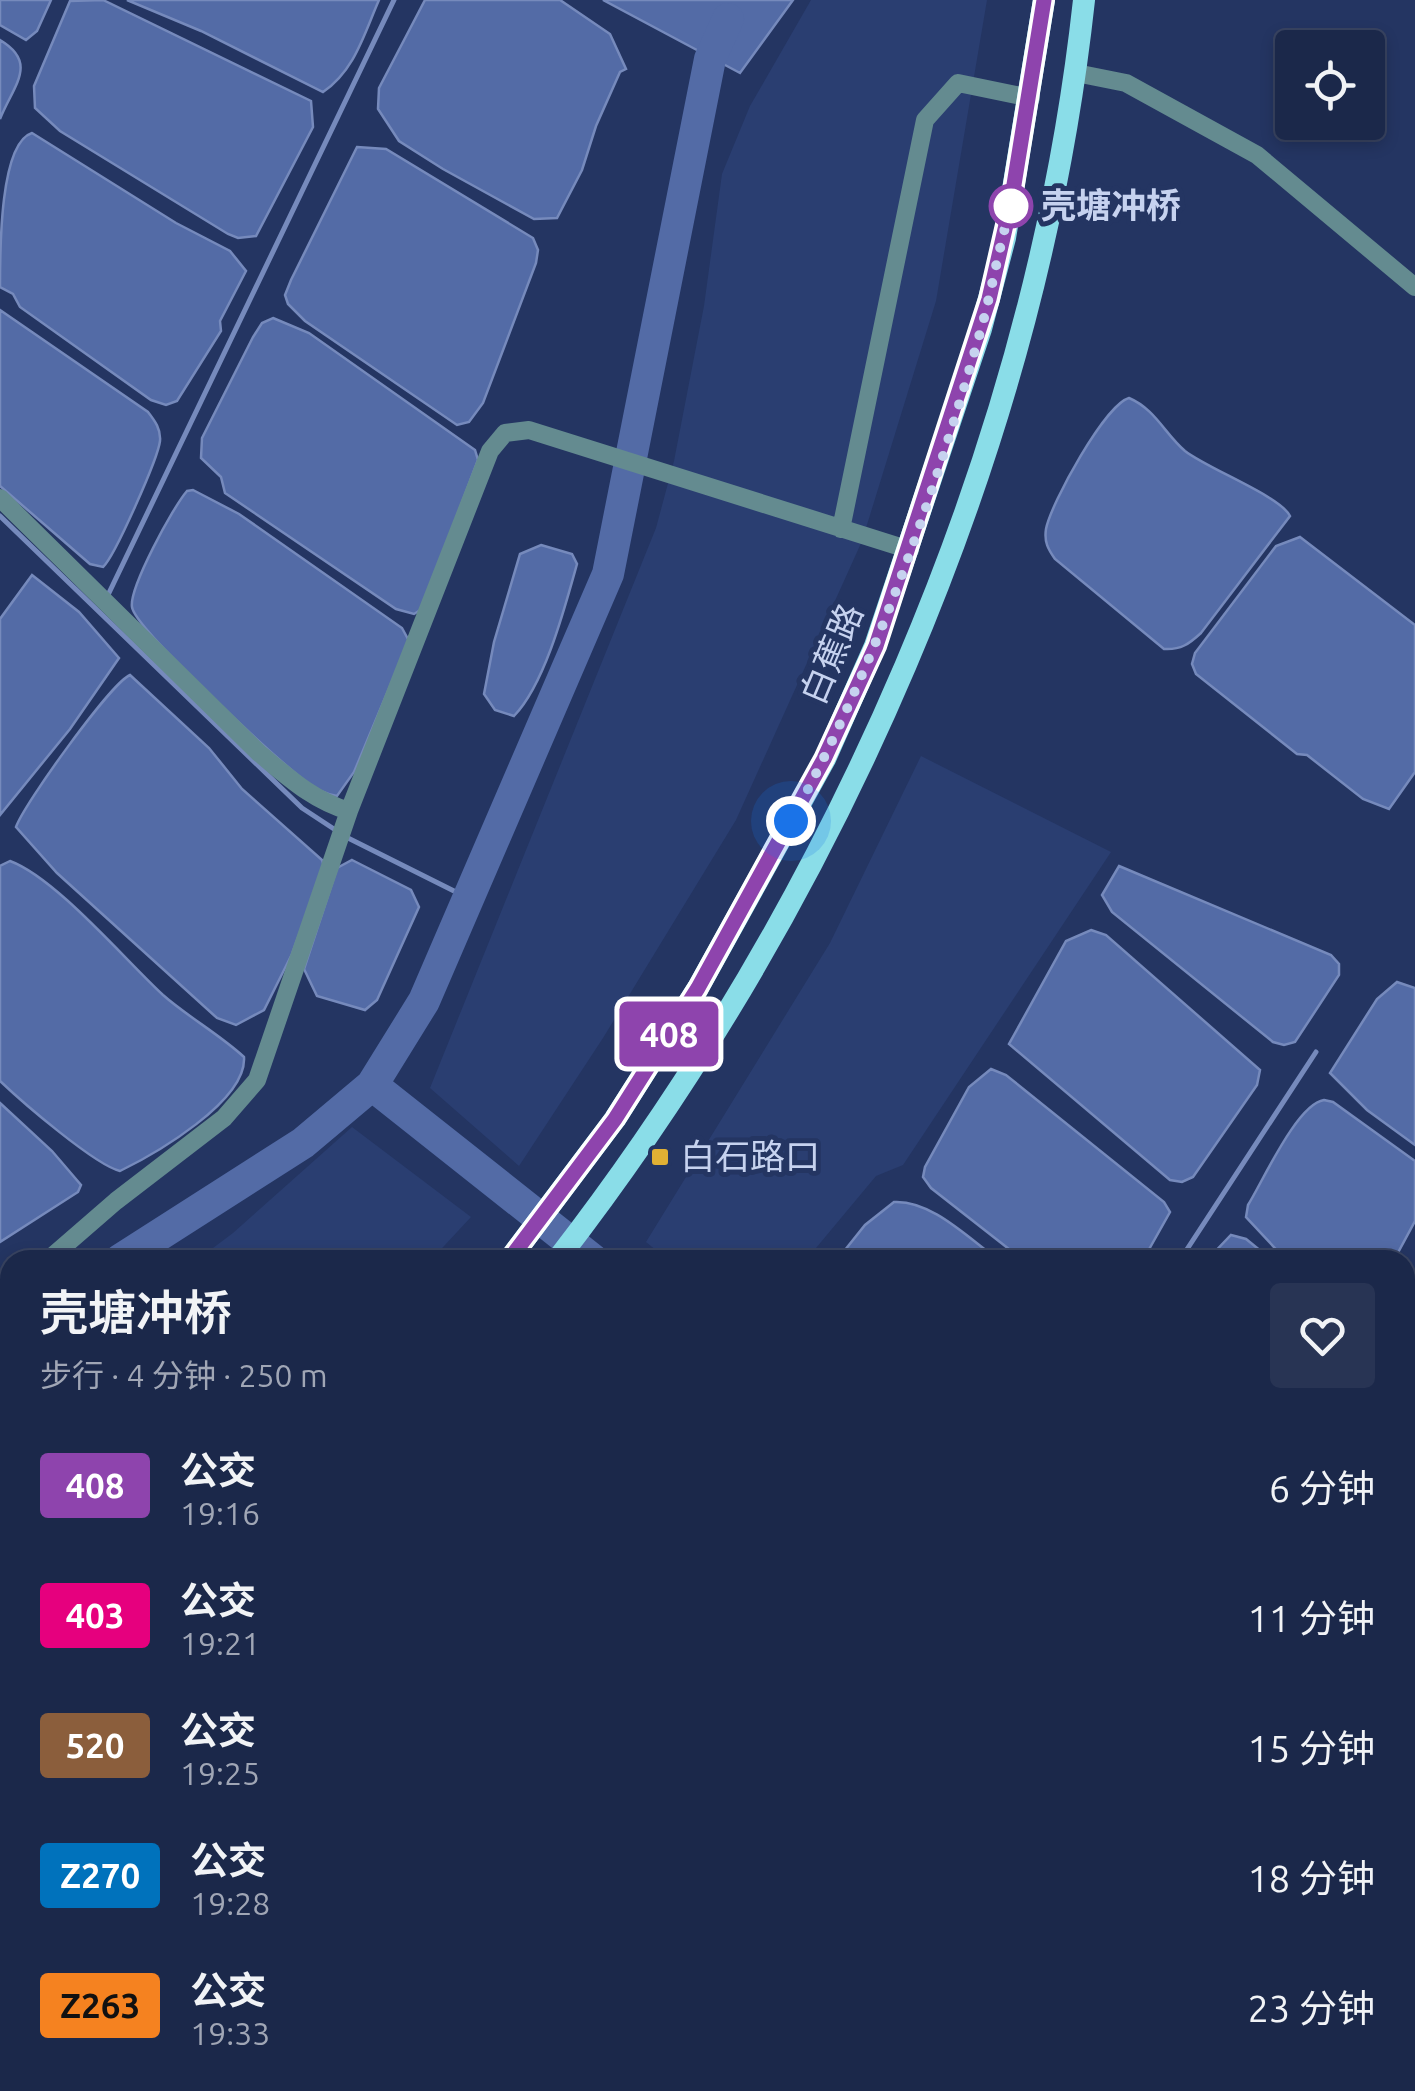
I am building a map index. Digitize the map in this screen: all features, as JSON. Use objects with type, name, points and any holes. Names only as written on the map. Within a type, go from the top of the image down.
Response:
[{"type":"main road","name":"白蕉路","points":[[517,1250],[615,1119],[698,988],[808,790],[876,646],[981,329],[1005,238],[1031,98],[1044,0]]},
{"type":"main road","name":"白蕉路","points":[[565,1250],[711,1042],[772,939],[908,664],[972,493],[1028,310],[1076,73],[1084,0]]},
{"type":"street","points":[[1076,73],[1126,83],[1257,156],[1415,286]]},
{"type":"street","points":[[841,528],[925,120],[958,83],[1031,98]]},
{"type":"street","points":[[57,1250],[224,1118],[257,1080],[336,846],[496,440],[516,429],[680,476],[910,550]]},
{"type":"street","points":[[0,498],[259,753],[303,790],[347,817]]},
{"type":"shaded area","points":[[0,0],[51,0],[37,31],[26,40],[0,25]]},
{"type":"shaded area","points":[[103,0],[311,101],[313,127],[256,236],[238,238],[228,234],[60,131],[35,108],[34,86],[70,1]]},
{"type":"shaded area","points":[[127,0],[379,0],[351,62],[323,92],[201,31]]},
{"type":"shaded area","points":[[425,0],[560,0],[610,34],[626,69],[620,72],[582,170],[557,218],[534,219],[443,169],[399,141],[378,109],[379,88]]},
{"type":"shaded area","points":[[603,0],[793,0],[740,73]]},
{"type":"shaded area","points":[[811,0],[987,0],[936,301],[862,541],[736,820],[603,1038],[519,1166],[430,1088],[656,528],[674,461],[704,306],[722,174],[750,106]]},
{"type":"shaded area","points":[[0,40],[12,49],[21,66],[0,119]]},
{"type":"shaded area","points":[[32,133],[176,223],[230,251],[246,271],[220,321],[221,331],[177,401],[166,405],[151,400],[20,307],[13,294],[0,287],[8,176],[21,141]]},
{"type":"shaded area","points":[[357,147],[386,149],[533,238],[538,250],[483,403],[469,422],[457,425],[305,321],[288,304],[285,295],[291,280]]},
{"type":"shaded area","points":[[0,310],[148,412],[158,429],[160,441],[152,466],[126,527],[103,567],[90,564],[0,486]]},
{"type":"shaded area","points":[[273,318],[309,333],[475,450],[478,460],[422,609],[414,614],[396,609],[225,493],[221,477],[201,458],[202,438],[253,337],[262,323]]},
{"type":"shaded area","points":[[1129,398],[1153,415],[1185,451],[1273,500],[1290,516],[1201,633],[1175,648],[1164,649],[1055,559],[1046,542],[1050,516],[1080,456],[1107,418]]},
{"type":"shaded area","points":[[193,490],[239,514],[402,628],[409,641],[354,772],[337,796],[309,784],[242,726],[157,641],[132,607],[137,583],[153,548],[180,500]]},
{"type":"shaded area","points":[[1300,537],[1415,625],[1415,772],[1389,809],[1363,799],[1307,755],[1297,754],[1196,674],[1192,664],[1195,653],[1276,546]]},
{"type":"shaded area","points":[[541,545],[572,554],[577,564],[544,665],[514,716],[495,710],[484,694],[494,642],[520,554]]},
{"type":"shaded area","points":[[32,575],[79,612],[119,658],[70,729],[0,815],[0,619]]},
{"type":"shaded area","points":[[130,675],[209,748],[242,789],[322,860],[324,867],[292,954],[264,1010],[236,1025],[217,1018],[57,873],[16,827],[69,745],[105,699]]},
{"type":"shaded area","points":[[921,756],[1111,852],[903,1165],[876,1176],[814,1250],[656,1250],[646,1242],[830,943]]},
{"type":"shaded area","points":[[352,860],[411,890],[419,907],[377,1000],[365,1010],[317,996],[304,969],[337,868]]},
{"type":"shaded area","points":[[10,861],[48,884],[163,995],[244,1057],[241,1074],[215,1108],[175,1139],[120,1171],[77,1145],[0,1081],[0,866]]},
{"type":"shaded area","points":[[1119,866],[1331,955],[1339,964],[1339,975],[1295,1042],[1273,1042],[1112,912],[1102,895]]},
{"type":"shaded area","points":[[1091,930],[1106,935],[1260,1070],[1257,1085],[1193,1177],[1182,1182],[1170,1180],[1009,1044],[1066,941]]},
{"type":"shaded area","points":[[1397,982],[1415,988],[1415,1145],[1367,1110],[1330,1073],[1377,999]]},
{"type":"shaded area","points":[[991,1069],[1006,1075],[1164,1202],[1170,1212],[1149,1250],[1010,1250],[931,1188],[923,1177],[925,1167],[969,1087]]},
{"type":"shaded area","points":[[1324,1100],[1333,1102],[1415,1161],[1415,1221],[1399,1250],[1277,1250],[1246,1217],[1248,1205],[1292,1129],[1314,1105]]},
{"type":"shaded area","points":[[0,1103],[52,1151],[81,1185],[78,1192],[0,1242]]},
{"type":"shaded area","points":[[352,1127],[471,1217],[440,1250],[210,1250]]},
{"type":"shaded area","points":[[894,1202],[908,1203],[936,1214],[986,1250],[845,1250],[865,1225]]},
{"type":"shaded area","points":[[1231,1235],[1246,1239],[1260,1250],[1217,1250]]},
{"type":"waterway","points":[[107,597],[394,0]]},
{"type":"waterway","points":[[136,1250],[303,1143],[372,1085],[424,1001],[608,574],[710,59],[728,19]]},
{"type":"waterway","points":[[0,516],[302,808],[337,831]]},
{"type":"waterway","points":[[346,837],[468,898]]},
{"type":"waterway","points":[[1187,1250],[1316,1052]]},
{"type":"waterway","points":[[372,1085],[580,1250]]},
{"type":"bus line","name":"408","points":[[517,1250],[615,1119],[698,988],[824,759],[876,646],[981,329],[1005,238],[1031,98],[1044,0]]},
{"type":"place","name":"壳塘冲桥","points":[[1011,206]]},
{"type":"place","name":"白石路口","points":[[660,1157]]},
{"type":"route","points":[[791,821],[876,646],[981,329],[1011,206]]}]
